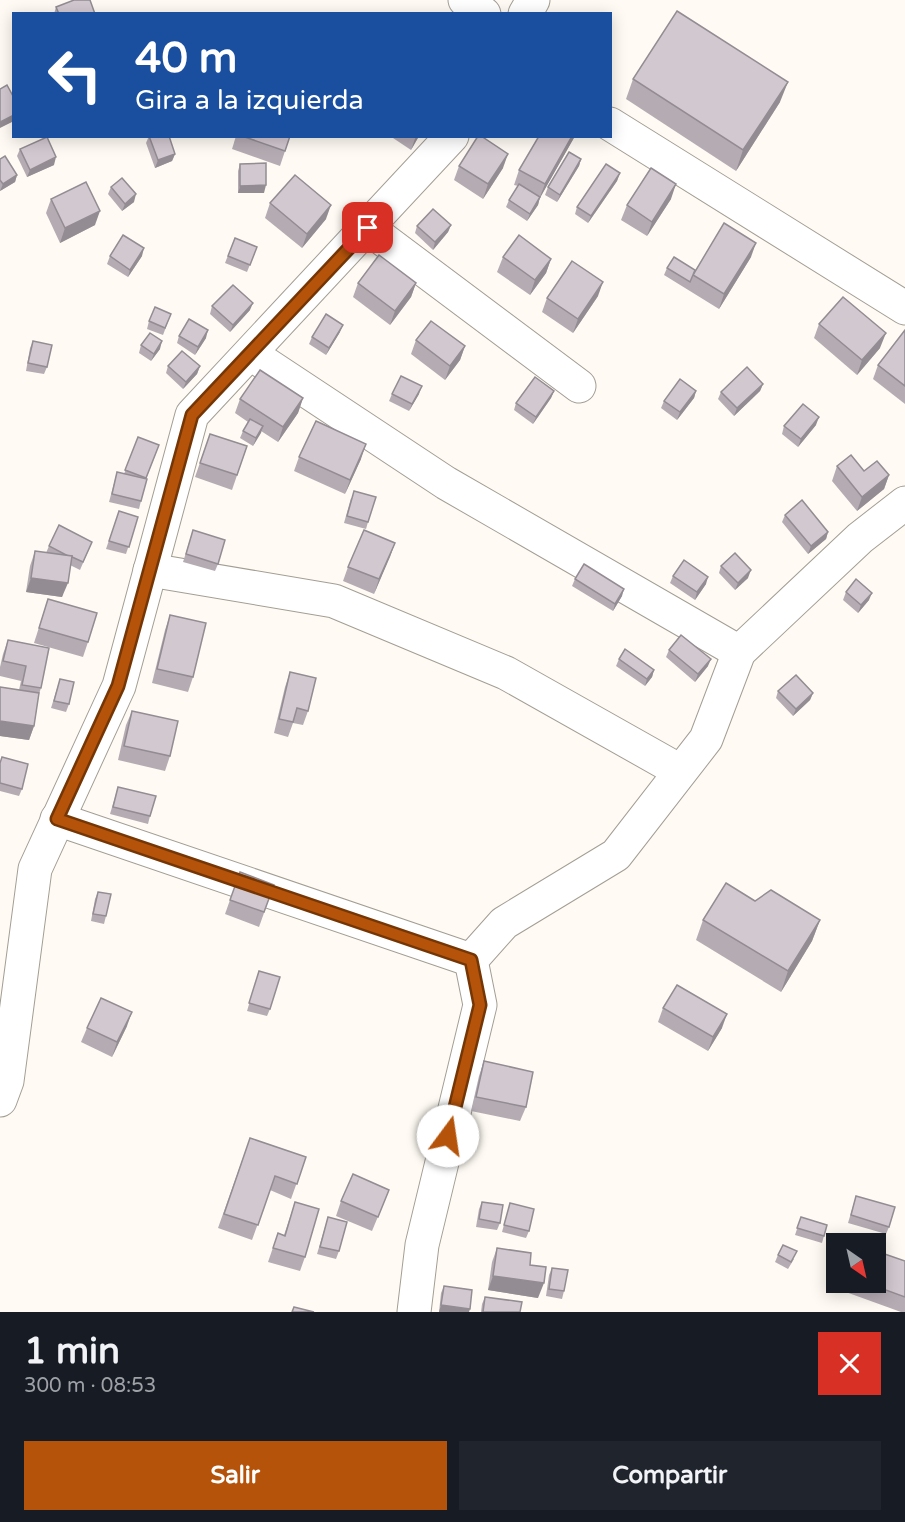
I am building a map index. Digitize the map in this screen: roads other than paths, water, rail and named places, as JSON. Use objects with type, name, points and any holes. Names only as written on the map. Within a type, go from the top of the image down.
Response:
[{"type":"street","points":[[465,0],[481,12]]},
{"type":"street","points":[[612,125],[905,308]]},
{"type":"street","points":[[0,1100],[7,1081],[35,869],[118,686],[192,415],[450,138]]},
{"type":"street","points":[[368,228],[579,386]]},
{"type":"street","points":[[251,354],[446,483],[739,652]]},
{"type":"street","points":[[471,960],[504,923],[616,855],[706,739],[739,652],[860,538],[905,503]]},
{"type":"street","points":[[150,570],[334,601],[506,673],[681,771]]},
{"type":"street","points":[[57,819],[471,960]]},
{"type":"street","points":[[414,1312],[422,1245],[480,1005],[471,960]]}]
